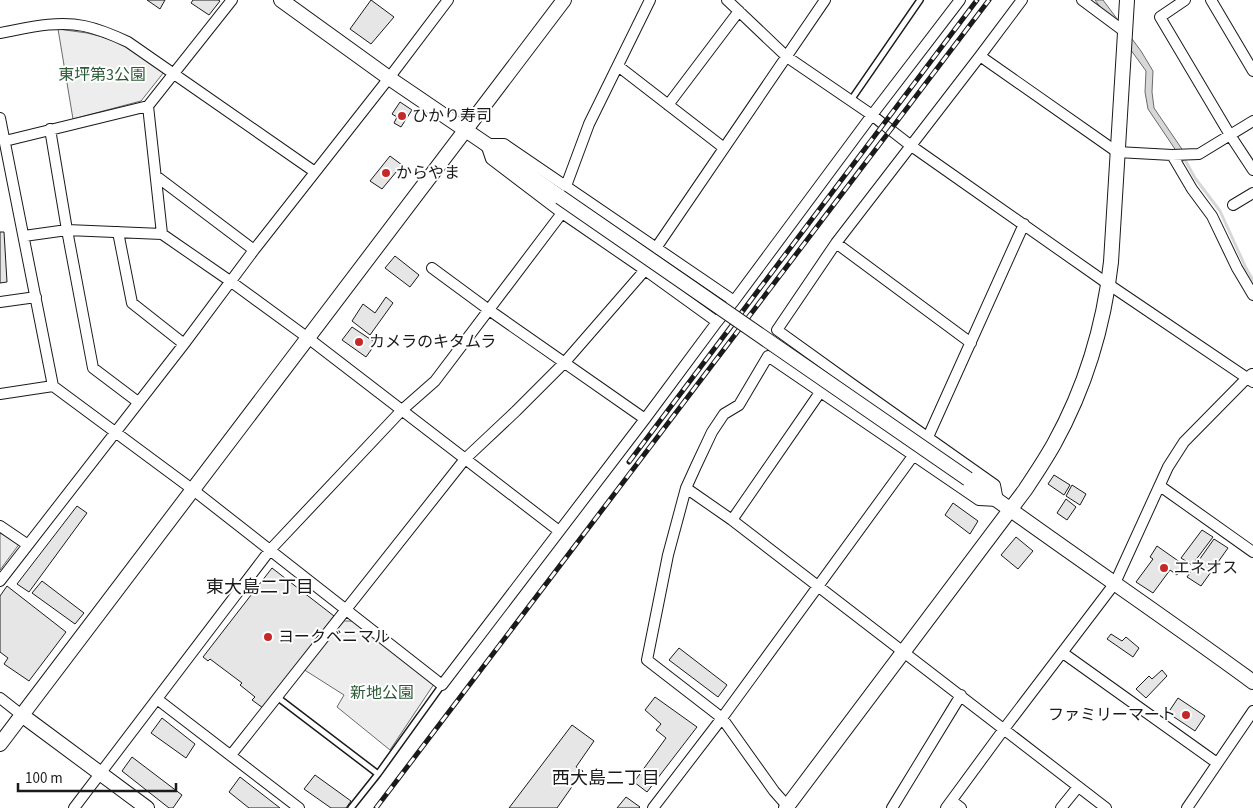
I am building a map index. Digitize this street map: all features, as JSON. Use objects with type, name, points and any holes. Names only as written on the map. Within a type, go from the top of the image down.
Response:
[{"type":"street","points":[[5,141],[148,106],[232,0]]},
{"type":"street","points":[[281,0],[389,78],[486,144],[656,248],[734,301]]},
{"type":"street","points":[[0,581],[448,0]]},
{"type":"street","points":[[0,744],[564,0]]},
{"type":"street","points":[[563,192],[589,124],[650,0]]},
{"type":"street","points":[[727,0],[787,57],[872,114],[910,145],[1108,284],[1251,378],[1184,442],[1168,467],[1115,583],[949,804],[961,808]]},
{"type":"street","points":[[656,248],[825,0]]},
{"type":"street","points":[[0,118],[53,386],[192,489],[442,685],[646,419],[872,114],[960,0]]},
{"type":"street","points":[[998,501],[995,485],[777,330],[836,243],[1022,0]]},
{"type":"street","points":[[1082,0],[1125,32]]},
{"type":"street","points":[[998,501],[979,500],[768,356],[739,405],[724,414],[712,432],[686,488],[668,555],[647,660],[722,718],[787,807],[1025,490],[1054,444],[1071,410],[1085,377],[1104,311],[1108,284],[1127,0]]},
{"type":"street","points":[[1185,0],[1160,17],[1253,170]]},
{"type":"street","points":[[1211,0],[1253,71]]},
{"type":"street","points":[[668,105],[739,11]]},
{"type":"street","points":[[0,33],[59,24],[82,26],[106,32],[128,42],[315,172]]},
{"type":"street","points":[[980,56],[1117,152],[1172,155],[1199,154],[1253,121]]},
{"type":"street","points":[[618,66],[724,148]]},
{"type":"street","points":[[148,106],[162,234]]},
{"type":"street","points":[[50,129],[93,368],[138,402]]},
{"type":"street","points":[[486,144],[491,159],[562,213],[717,322]]},
{"type":"street","points":[[1172,155],[1192,189],[1212,216],[1237,268],[1253,295]]},
{"type":"street","points":[[156,176],[254,250]]},
{"type":"street","points":[[563,192],[1253,682]]},
{"type":"street","points":[[1233,205],[1253,193]]},
{"type":"street","points":[[74,808],[270,550],[402,410],[435,381],[562,213]]},
{"type":"street","points":[[928,437],[1024,224]]},
{"type":"street","points":[[24,236],[67,230],[162,234],[308,338],[560,531]]},
{"type":"street","points":[[118,232],[132,303],[184,344]]},
{"type":"street","points":[[836,243],[971,343]]},
{"type":"street","points":[[432,268],[646,419]]},
{"type":"street","points":[[231,755],[464,459],[565,362],[645,270]]},
{"type":"street","points":[[0,302],[36,297]]},
{"type":"street","points":[[0,394],[53,386]]},
{"type":"street","points":[[732,520],[821,391]]},
{"type":"street","points":[[653,808],[722,718],[913,456]]},
{"type":"street","points":[[1160,486],[1253,552]]},
{"type":"street","points":[[686,488],[732,520],[1106,808]]},
{"type":"street","points":[[0,526],[28,544]]},
{"type":"street","points":[[1063,653],[1217,764]]},
{"type":"street","points":[[892,808],[961,695]]},
{"type":"street","points":[[0,698],[147,808]]},
{"type":"street","points":[[157,699],[299,808]]},
{"type":"street","points":[[1187,808],[1253,711]]},
{"type":"street","points":[[1061,808],[1078,787]]},
{"type":"lane","points":[[851,100],[920,0]]},
{"type":"lane","points":[[352,808],[442,685]]},
{"type":"lane","points":[[277,697],[378,774]]},
{"type":"green space","name":"東坪第3公園","points":[[58,29],[87,33],[118,41],[164,72],[141,101],[73,119]]},
{"type":"green space","points":[[0,533],[20,543],[0,570]]},
{"type":"green space","name":"新地公園","points":[[344,621],[353,621],[434,684],[390,750],[337,707],[344,695],[303,669]]},
{"type":"shaded area","points":[[1095,0],[1103,0],[1141,51],[1153,71],[1152,92],[1154,108],[1188,158],[1183,161],[1148,109],[1145,92],[1146,71]]},
{"type":"building","points":[[147,0],[165,0],[160,9]]},
{"type":"building","points":[[193,0],[220,1],[209,15],[191,3]]},
{"type":"building","points":[[371,0],[394,17],[371,44],[350,29]]},
{"type":"building","name":"ひかり寿司","points":[[400,102],[412,110],[401,127],[394,123],[397,117],[392,114]]},
{"type":"building","name":"からやま","points":[[390,156],[402,165],[382,189],[370,181]]},
{"type":"building","points":[[0,232],[4,232],[7,282],[0,283]]},
{"type":"building","points":[[395,256],[419,275],[410,287],[385,268]]},
{"type":"building","points":[[386,297],[393,303],[370,335],[352,321],[363,304],[375,313]]},
{"type":"building","name":"カメラのキタムラ","points":[[352,327],[376,343],[366,357],[342,340]]},
{"type":"building","points":[[1054,475],[1070,485],[1064,495],[1048,484]]},
{"type":"building","points":[[1072,485],[1086,494],[1080,505],[1066,496]]},
{"type":"building","points":[[1066,499],[1076,507],[1067,520],[1057,513]]},
{"type":"building","points":[[953,503],[978,521],[970,534],[945,515]]},
{"type":"building","points":[[77,506],[87,513],[29,592],[17,584]]},
{"type":"building","points":[[1202,530],[1213,537],[1192,565],[1181,558]]},
{"type":"building","points":[[1016,537],[1033,551],[1018,569],[1001,555]]},
{"type":"building","points":[[1214,539],[1228,548],[1201,586],[1187,577]]},
{"type":"building","name":"エネオス","points":[[1157,546],[1184,565],[1177,575],[1170,570],[1153,593],[1136,582],[1153,559],[1150,557]]},
{"type":"building","name":"ヨークベニマル","points":[[272,568],[334,616],[263,708],[252,700],[255,697],[240,685],[242,683],[210,659],[208,661],[203,657]]},
{"type":"building","points":[[42,581],[84,613],[75,624],[32,593]]},
{"type":"building","points":[[7,586],[66,632],[29,681],[4,664],[8,658],[0,652],[0,596]]},
{"type":"building","points":[[1111,634],[1122,641],[1126,637],[1139,648],[1133,657],[1107,639]]},
{"type":"building","points":[[679,648],[727,685],[718,697],[669,660]]},
{"type":"building","points":[[1162,670],[1167,676],[1146,698],[1136,689],[1149,676],[1152,679]]},
{"type":"building","points":[[655,697],[697,727],[647,792],[634,782],[666,738],[656,730],[661,724],[645,710]]},
{"type":"building","name":"ファミリーマート","points":[[1178,698],[1205,716],[1195,731],[1168,713]]},
{"type":"building","points":[[162,718],[195,744],[186,758],[151,733]]},
{"type":"building","points":[[572,725],[594,741],[576,767],[583,771],[557,808],[509,808]]},
{"type":"building","points":[[132,757],[182,795],[173,808],[169,808],[122,771]]},
{"type":"building","points":[[315,775],[351,801],[346,808],[331,808],[304,789]]},
{"type":"building","points":[[240,777],[280,808],[249,808],[229,792]]},
{"type":"building","points":[[626,797],[640,807],[617,808]]},
{"type":"waterway","points":[[1185,160],[1195,178],[1220,211],[1253,280]]},
{"type":"railway","points":[[629,462],[977,0]]},
{"type":"railway","points":[[376,808],[989,0]]},
{"type":"place","name":"ひかり寿司","points":[[402,116]]},
{"type":"place","name":"からやま","points":[[386,173]]},
{"type":"place","name":"カメラのキタムラ","points":[[359,342]]},
{"type":"place","name":"エネオス","points":[[1164,568]]},
{"type":"place","name":"ヨークベニマル","points":[[268,637]]},
{"type":"place","name":"ファミリーマート","points":[[1186,715]]},
{"type":"district","name":"東大島二丁目","points":[[260,587]]},
{"type":"district","name":"西大島二丁目","points":[[606,778]]}]
